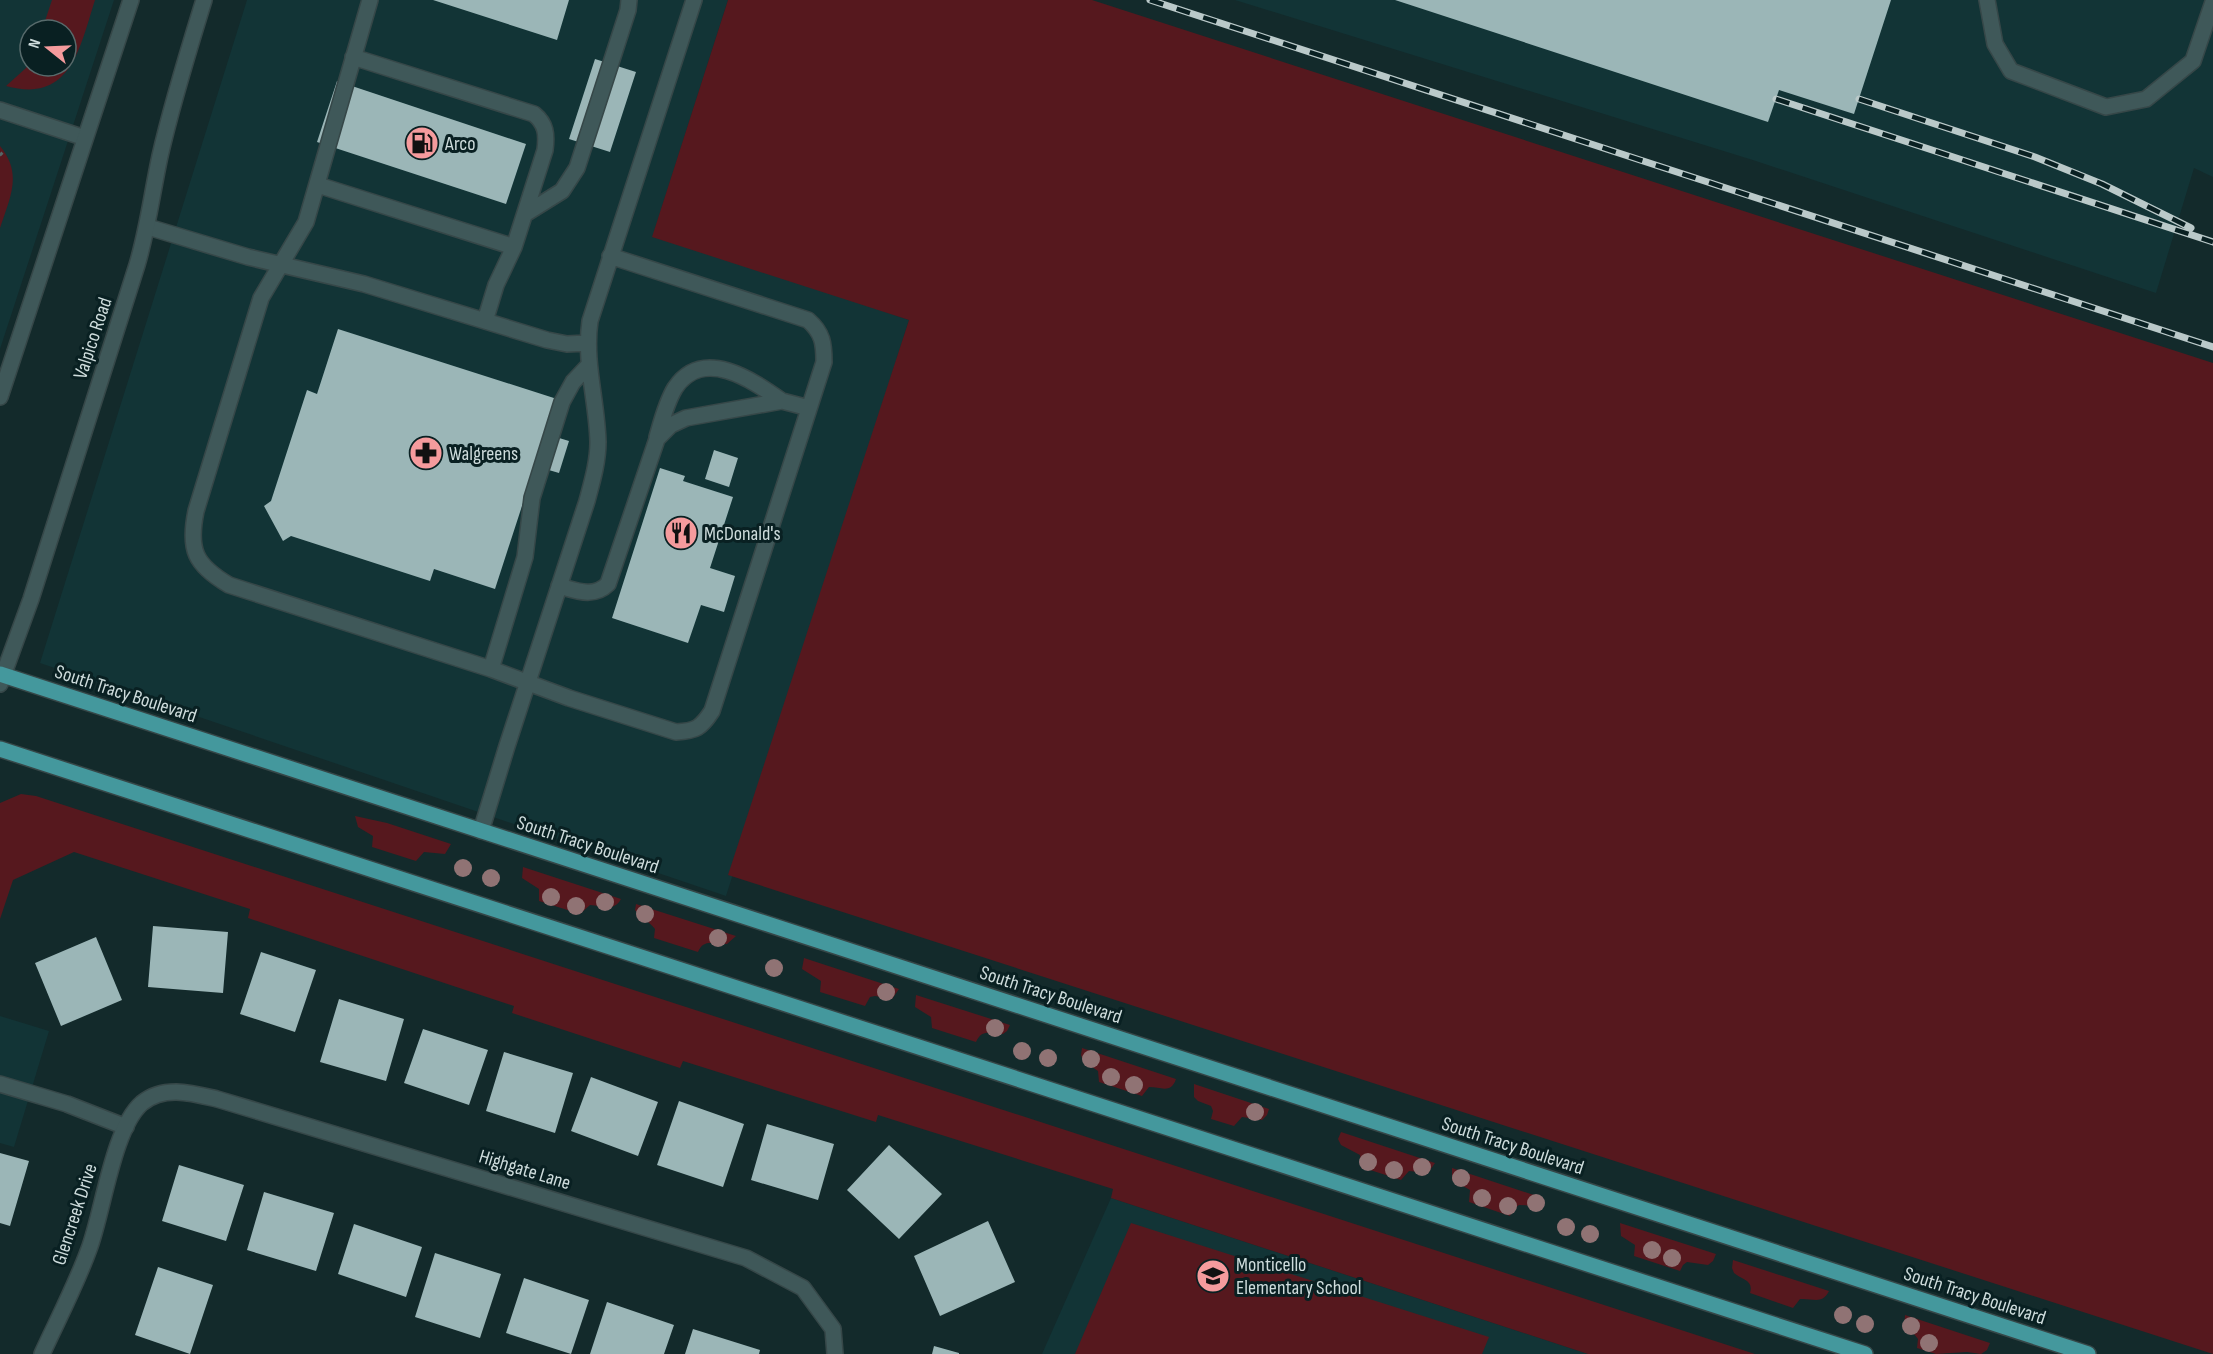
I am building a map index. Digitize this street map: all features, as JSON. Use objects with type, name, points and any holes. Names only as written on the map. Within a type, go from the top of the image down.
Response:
[{"type":"main road","points":[[0,397],[131,0]]},
{"type":"main road","name":"Valpico Road","points":[[1,678],[31,599],[148,227],[160,158],[173,104],[204,0]]},
{"type":"main road","points":[[370,0],[306,222],[261,298],[196,511],[192,528],[192,545],[198,560],[212,575],[229,585],[491,669],[676,732],[692,731],[704,724],[712,711],[824,362],[824,341],[818,328],[808,320],[610,256]]},
{"type":"main road","points":[[525,214],[562,191],[577,168],[628,10],[629,0]]},
{"type":"main road","points":[[481,831],[595,471],[598,444],[596,411],[588,366],[587,343],[590,321],[694,0]]},
{"type":"main road","points":[[1987,0],[1995,44],[2011,71],[2106,106],[2146,99],[2193,61],[2213,2]]},
{"type":"main road","points":[[352,57],[534,114],[542,121],[547,134],[545,150],[514,247],[496,285],[485,321]]},
{"type":"main road","points":[[0,110],[85,138]]},
{"type":"main road","points":[[318,185],[514,247]]},
{"type":"main road","points":[[148,227],[281,265],[364,284],[547,340],[567,344],[587,343]]},
{"type":"main road","points":[[491,669],[525,557],[532,498],[562,402],[573,382],[588,366]]},
{"type":"main road","points":[[559,586],[591,593],[602,590],[608,584],[666,406],[676,387],[691,373],[705,368],[721,369],[760,386],[782,401],[809,408]]},
{"type":"main road","points":[[650,458],[657,439],[671,425],[687,418],[782,401]]},
{"type":"main road","name":"South Tracy Boulevard","points":[[1,678],[481,831],[2088,1354]]},
{"type":"main road","points":[[0,749],[1865,1354]]},
{"type":"main road","points":[[0,1084],[67,1104],[126,1126]]},
{"type":"main road","name":"Highgate Lane","points":[[155,1095],[187,1092],[217,1099],[746,1258],[804,1288],[834,1329],[835,1354]]},
{"type":"main road","name":"Glencreek Drive","points":[[42,1354],[89,1249],[113,1160],[126,1126],[132,1113],[155,1095]]},
{"type":"path","points":[[0,153],[4,157]]},
{"type":"shaded area","points":[[0,0],[114,0],[0,349]]},
{"type":"shaded area","points":[[52,0],[95,0],[78,51],[78,18],[46,18]]},
{"type":"shaded area","points":[[247,0],[728,0],[654,232],[909,320],[726,896],[40,663]]},
{"type":"shaded area","points":[[728,0],[1092,0],[2213,363],[2213,1354],[728,875],[909,320],[652,237]]},
{"type":"shaded area","points":[[1235,0],[2213,0],[2213,177],[2194,168],[2156,293],[1756,161]]},
{"type":"shaded area","points":[[18,75],[18,78],[60,78],[45,87],[28,89],[6,86]]},
{"type":"shaded area","points":[[0,146],[7,156],[13,176],[10,196],[0,228]]},
{"type":"shaded area","points":[[21,794],[36,796],[1755,1354],[1588,1354],[1111,1198],[1113,1189],[878,1115],[876,1122],[683,1061],[680,1068],[512,1013],[514,1006],[248,918],[250,909],[74,852],[13,880],[0,919],[0,803]]},
{"type":"shaded area","points":[[355,816],[387,823],[451,844],[445,854],[424,852],[416,861],[372,847],[373,836],[358,827]]},
{"type":"shaded area","points":[[523,867],[621,899],[612,907],[590,905],[580,914],[539,901],[539,889],[522,878]]},
{"type":"shaded area","points":[[636,904],[736,936],[727,944],[703,945],[698,952],[654,938],[655,929],[637,913]]},
{"type":"shaded area","points":[[804,958],[899,989],[892,999],[870,997],[865,1006],[820,992],[821,981],[802,969]]},
{"type":"shaded area","points":[[916,995],[1010,1025],[1003,1034],[984,1033],[976,1042],[932,1028],[931,1017],[915,1007]]},
{"type":"shaded area","points":[[0,1016],[49,1031],[14,1147],[0,1143]]},
{"type":"shaded area","points":[[1082,1048],[1176,1079],[1174,1084],[1168,1088],[1149,1087],[1142,1096],[1099,1082],[1098,1071],[1083,1061]]},
{"type":"shaded area","points":[[1194,1084],[1269,1109],[1267,1115],[1262,1120],[1242,1117],[1234,1126],[1211,1119],[1213,1111],[1211,1106],[1194,1097]]},
{"type":"shaded area","points":[[1341,1132],[1435,1163],[1428,1173],[1409,1171],[1401,1180],[1361,1167],[1360,1155],[1341,1145],[1338,1139]]},
{"type":"shaded area","points":[[1452,1168],[1543,1198],[1539,1206],[1519,1205],[1512,1210],[1510,1216],[1469,1202],[1470,1190],[1452,1180]]},
{"type":"shaded area","name":"Monticello Elementary School","points":[[1111,1198],[1588,1354],[1042,1354]]},
{"type":"shaded area","name":"Monticello Elementary School","points":[[1131,1223],[1489,1337],[1482,1354],[1075,1354]]},
{"type":"shaded area","points":[[1620,1223],[1716,1254],[1708,1265],[1687,1262],[1680,1271],[1634,1256],[1635,1245],[1621,1236]]},
{"type":"shaded area","points":[[1733,1260],[1829,1291],[1823,1298],[1817,1300],[1800,1299],[1793,1308],[1750,1293],[1749,1283],[1734,1273]]},
{"type":"shaded area","points":[[1905,1315],[1990,1343],[1987,1350],[1981,1354],[1967,1352],[1936,1354],[1917,1348],[1918,1339],[1914,1334],[1904,1330]]},
{"type":"building","points":[[433,0],[569,0],[557,40]]},
{"type":"building","points":[[1395,0],[1891,0],[1854,114],[1779,90],[1768,122]]},
{"type":"building","points":[[595,59],[636,72],[610,152],[569,139]]},
{"type":"building","points":[[337,81],[526,144],[506,204],[317,142]]},
{"type":"building","name":"Walgreens","points":[[338,329],[557,399],[546,434],[569,441],[559,473],[535,466],[495,589],[434,569],[430,581],[291,536],[283,541],[264,506],[271,501],[307,390],[317,394]]},
{"type":"building","points":[[714,450],[738,458],[729,487],[705,479]]},
{"type":"building","name":"McDonald's","points":[[660,468],[685,476],[683,481],[733,497],[710,568],[735,576],[724,612],[701,605],[688,643],[612,618]]},
{"type":"building","points":[[153,926],[228,932],[223,993],[148,987]]},
{"type":"building","points":[[96,937],[122,1000],[61,1026],[35,963]]},
{"type":"building","points":[[261,952],[316,970],[295,1032],[240,1014]]},
{"type":"building","points":[[339,999],[404,1019],[386,1081],[320,1062]]},
{"type":"building","points":[[423,1029],[488,1050],[469,1105],[404,1083]]},
{"type":"building","points":[[504,1052],[573,1073],[555,1133],[486,1111]]},
{"type":"building","points":[[591,1077],[658,1102],[638,1156],[571,1131]]},
{"type":"building","points":[[679,1101],[744,1124],[723,1187],[657,1165]]},
{"type":"building","points":[[767,1124],[834,1144],[818,1200],[751,1180]]},
{"type":"building","points":[[889,1145],[942,1194],[899,1239],[847,1190]]},
{"type":"building","points":[[0,1153],[29,1161],[10,1226],[0,1223]]},
{"type":"building","points":[[179,1165],[244,1185],[226,1241],[162,1221]]},
{"type":"building","points":[[264,1192],[334,1213],[316,1271],[247,1250]]},
{"type":"building","points":[[988,1221],[1015,1282],[940,1316],[914,1256]]},
{"type":"building","points":[[354,1224],[422,1247],[406,1297],[338,1274]]},
{"type":"building","points":[[435,1253],[501,1274],[480,1338],[415,1317]]},
{"type":"building","points":[[158,1267],[213,1285],[190,1354],[135,1335]]},
{"type":"building","points":[[524,1278],[589,1300],[571,1354],[506,1333]]},
{"type":"building","points":[[607,1302],[674,1325],[664,1354],[590,1354]]},
{"type":"building","points":[[693,1329],[760,1350],[759,1354],[685,1354]]},
{"type":"building","points":[[934,1346],[959,1353],[959,1354],[932,1354]]},
{"type":"railway","points":[[1150,0],[2213,347]]},
{"type":"railway","points":[[1776,99],[2213,242]]},
{"type":"railway","points":[[1859,99],[2035,157],[2102,184],[2191,228]]},
{"type":"place","name":"Arco","points":[[422,143]]},
{"type":"place","name":"Walgreens","points":[[426,453]]},
{"type":"place","name":"McDonald's","points":[[681,533]]},
{"type":"place","name":"Monticello Elementary School","points":[[1213,1276]]}]
